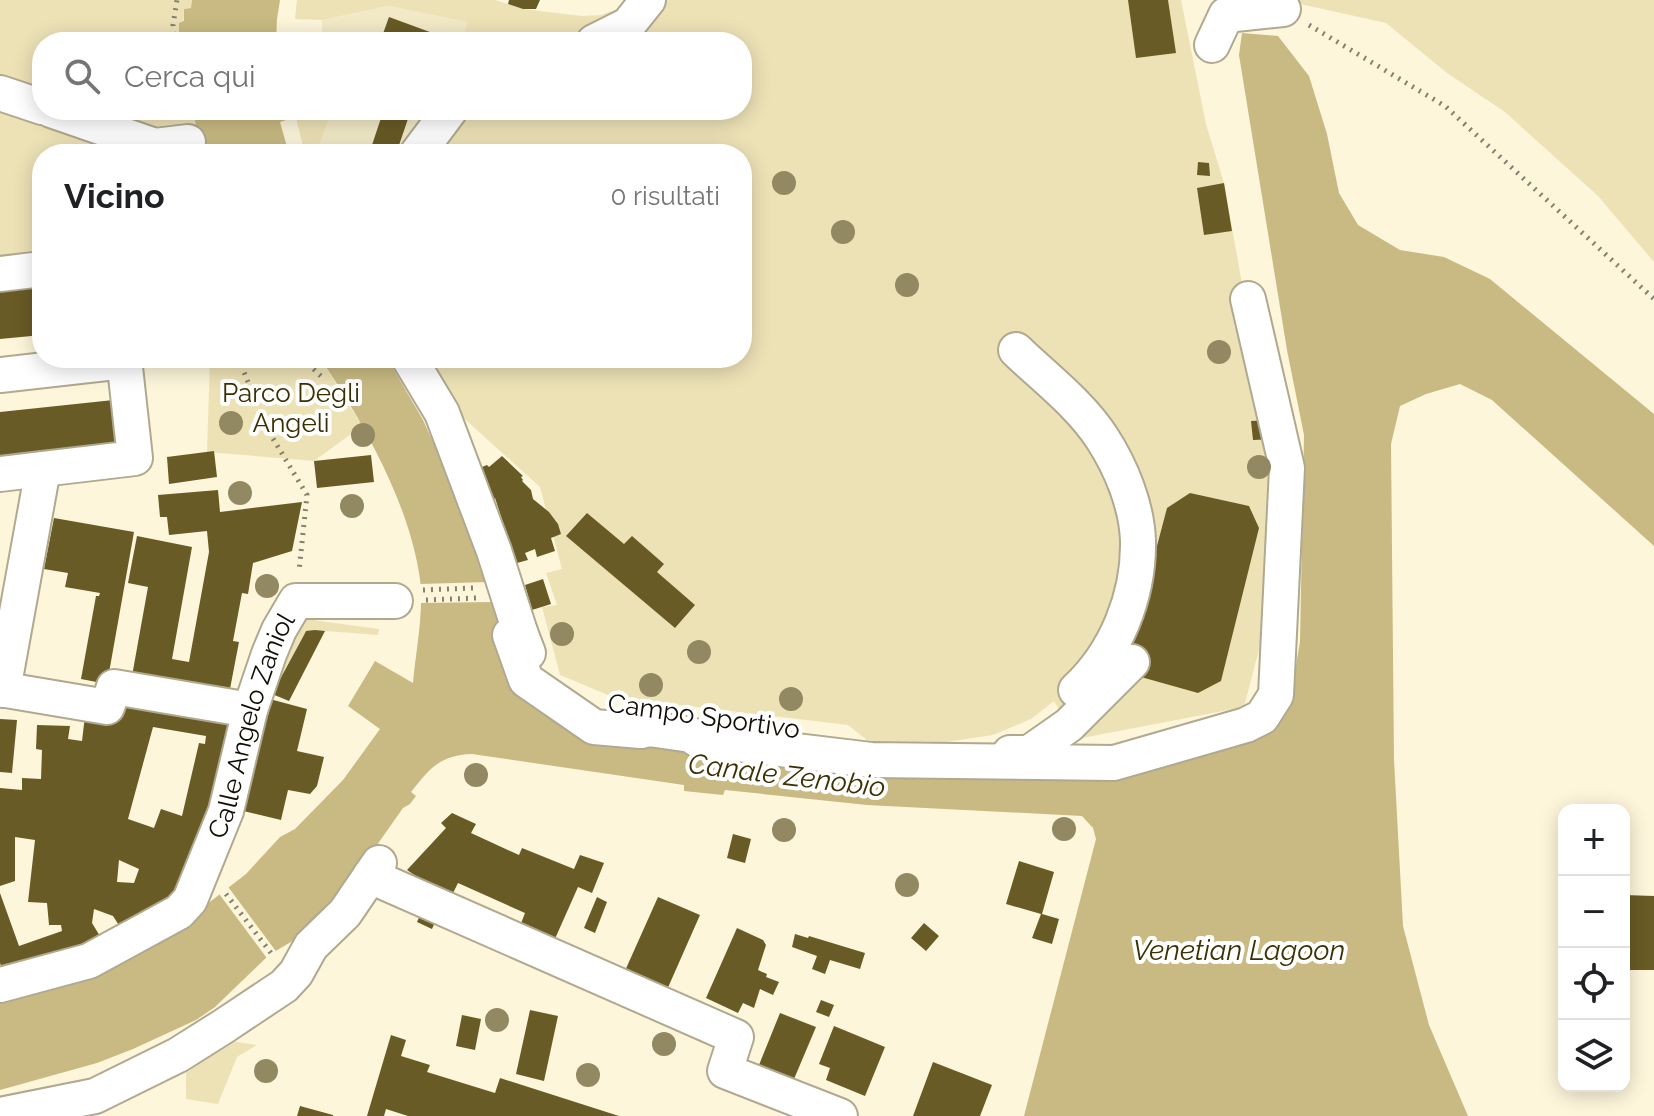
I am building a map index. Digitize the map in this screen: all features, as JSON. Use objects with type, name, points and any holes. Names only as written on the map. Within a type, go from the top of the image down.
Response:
[{"type":"street","points":[[614,32],[628,25],[648,0]]},
{"type":"street","points":[[1212,45],[1226,15],[1283,9]]},
{"type":"street","points":[[0,93],[32,104]]},
{"type":"street","points":[[80,120],[149,144]]},
{"type":"street","points":[[424,144],[442,120]]},
{"type":"street","points":[[172,144],[188,142]]},
{"type":"street","points":[[0,274],[32,270]]},
{"type":"street","points":[[520,632],[510,635],[526,680],[594,727],[649,729],[691,735],[696,739],[871,760],[1114,763],[1246,725],[1262,717],[1276,695],[1287,468],[1248,299]]},
{"type":"street","points":[[991,753],[1058,706],[1094,672],[1127,610],[1137,561],[1138,539],[1128,491],[1103,439],[1087,418],[1016,350]]},
{"type":"street","points":[[0,375],[54,368]]},
{"type":"street","points":[[0,474],[135,458],[125,368]]},
{"type":"street","name":"Campo Sportivo","points":[[415,368],[442,413],[494,591],[520,632],[536,672],[610,708],[833,733],[871,752],[1029,753],[1069,725],[1132,662]]},
{"type":"street","points":[[43,469],[10,599],[2,690],[107,707],[114,687],[250,710]]},
{"type":"street","name":"Calle Angelo Zaniol","points":[[0,985],[89,961],[179,912],[190,900],[208,868],[226,811],[250,710],[279,630],[296,601],[411,597]]},
{"type":"street","points":[[0,1115],[95,1096],[178,1055],[248,1010],[284,986],[283,970],[296,973],[311,946],[375,869],[736,1037],[725,1071],[840,1116]]},
{"type":"path","points":[[173,32],[177,0]]},
{"type":"path","points":[[1283,9],[1445,106],[1654,299]]},
{"type":"path","points":[[242,368],[269,432],[307,495],[296,601]]},
{"type":"path","points":[[312,368],[325,380]]},
{"type":"path","points":[[411,597],[457,589],[494,591]]},
{"type":"path","points":[[457,589],[458,598]]},
{"type":"path","points":[[411,597],[458,598],[494,591]]},
{"type":"path","points":[[208,868],[283,970]]},
{"type":"shaded area","points":[[389,6],[469,22],[464,32],[322,32],[322,20]]},
{"type":"shaded area","points":[[328,120],[425,120],[414,144],[320,144]]},
{"type":"green space","points":[[0,0],[192,0],[191,8],[184,9],[183,32],[32,32],[32,120],[195,120],[198,144],[32,144],[32,259],[0,262]]},
{"type":"green space","points":[[297,0],[495,0],[523,9],[582,16],[601,15],[617,9],[628,12],[596,32],[464,32],[468,22],[389,6],[322,20],[295,19]]},
{"type":"green space","points":[[659,0],[1181,0],[1206,124],[1224,183],[1281,501],[1282,562],[1244,707],[1077,739],[1054,701],[1031,719],[993,735],[947,742],[868,741],[848,725],[613,697],[560,675],[542,607],[557,605],[546,573],[562,569],[540,487],[447,403],[424,368],[752,368],[752,144],[436,144],[454,120],[752,120],[752,32],[629,32]]},
{"type":"green space","points":[[1214,0],[1654,0],[1654,262],[1598,196],[1505,112],[1447,73],[1386,23],[1291,2],[1215,11]]},
{"type":"green space","points":[[328,120],[320,144],[302,144],[297,122]]},
{"type":"green space","name":"Parco Degli Angeli","points":[[210,368],[326,368],[362,426],[314,461],[207,452]]},
{"type":"green space","points":[[305,619],[379,629],[378,635],[306,631],[272,694],[288,634]]},
{"type":"green space","points":[[230,1041],[257,1045],[237,1057],[218,1104],[186,1099],[186,1073]]},
{"type":"water","points":[[192,0],[280,0],[276,32],[179,32],[179,23],[184,21],[184,9],[191,8]]},
{"type":"water","name":"Venetian Lagoon","points":[[1242,33],[1278,36],[1309,76],[1327,134],[1339,193],[1358,225],[1400,250],[1444,257],[1490,279],[1654,414],[1654,546],[1492,400],[1460,384],[1400,406],[1391,444],[1394,760],[1403,926],[1429,1025],[1468,1116],[1024,1116],[1096,839],[1093,828],[1082,816],[867,805],[725,790],[723,795],[684,791],[684,785],[472,754],[443,760],[430,770],[411,792],[416,796],[410,804],[403,808],[360,869],[306,933],[269,955],[215,1007],[196,1020],[97,1063],[0,1090],[0,993],[202,908],[246,874],[280,837],[295,829],[343,780],[380,729],[348,706],[375,661],[413,683],[421,604],[414,550],[406,521],[382,464],[326,368],[393,368],[439,455],[495,604],[521,684],[590,731],[1101,769],[1282,715],[1289,706],[1300,642],[1304,435],[1287,350],[1239,55]]},
{"type":"water","points":[[195,120],[286,120],[280,122],[286,144],[198,144]]},
{"type":"pier","points":[[489,582],[495,602],[420,603],[419,584]]},
{"type":"pier","points":[[226,884],[278,954],[269,961],[217,891]]},
{"type":"building","points":[[509,0],[540,0],[536,9],[523,9],[508,4]]},
{"type":"building","points":[[1128,0],[1168,0],[1176,53],[1136,58]]},
{"type":"building","points":[[389,17],[430,32],[384,32]]},
{"type":"building","points":[[380,120],[408,120],[399,144],[372,144]]},
{"type":"building","points":[[1198,162],[1209,163],[1210,176],[1197,175]]},
{"type":"building","points":[[1224,183],[1232,231],[1204,235],[1197,188]]},
{"type":"building","points":[[32,282],[32,336],[0,339],[0,286]]},
{"type":"building","points":[[123,399],[129,453],[0,467],[0,412]]},
{"type":"building","points":[[1273,420],[1275,439],[1253,440],[1251,421]]},
{"type":"building","points":[[214,451],[217,477],[169,484],[167,457]]},
{"type":"building","points":[[371,455],[374,482],[317,488],[314,461]]},
{"type":"building","points":[[502,456],[523,476],[522,481],[531,490],[533,499],[558,524],[561,534],[551,538],[555,551],[537,557],[535,549],[525,553],[528,560],[517,563],[515,556],[505,559],[502,550],[511,547],[495,498],[491,500],[477,469],[489,467]]},
{"type":"building","points":[[218,490],[220,512],[302,502],[292,551],[253,563],[248,594],[242,593],[233,641],[239,642],[229,694],[132,676],[148,587],[128,583],[137,536],[192,547],[172,659],[189,662],[209,552],[207,531],[169,535],[167,517],[160,517],[158,495]]},
{"type":"building","points":[[1190,493],[1249,506],[1259,528],[1221,681],[1198,693],[1141,677],[1128,656],[1167,508]]},
{"type":"building","points":[[587,513],[624,544],[632,536],[664,564],[657,572],[695,605],[675,628],[566,536]]},
{"type":"building","points":[[54,518],[134,532],[107,684],[81,679],[96,596],[100,593],[65,587],[68,573],[44,569]]},
{"type":"building","points":[[543,579],[551,604],[532,610],[525,585]]},
{"type":"building","points":[[306,631],[325,631],[289,701],[272,694]]},
{"type":"building","points":[[120,698],[233,719],[208,826],[177,907],[126,936],[113,916],[94,909],[92,923],[106,946],[4,975],[0,963],[0,893],[19,946],[62,931],[61,925],[49,925],[47,903],[28,902],[35,840],[15,837],[15,881],[0,886],[0,788],[22,790],[22,778],[41,779],[42,750],[36,749],[37,725],[70,726],[68,739],[82,741],[85,716],[118,721]],"holes":[[[153,727],[206,736],[205,744],[199,743],[182,816],[161,809],[154,828],[128,819]],[[119,860],[139,869],[134,883],[117,882]]]},
{"type":"building","points":[[266,698],[307,709],[297,751],[324,757],[317,786],[310,794],[288,790],[281,820],[239,810]]},
{"type":"building","points":[[0,719],[17,720],[12,773],[0,772]]},
{"type":"building","points":[[452,813],[476,824],[471,833],[519,855],[522,848],[574,869],[580,855],[604,863],[592,893],[578,887],[554,941],[520,926],[525,913],[458,883],[451,897],[407,870],[446,828],[441,823]]},
{"type":"building","points":[[733,834],[751,839],[745,863],[727,858]]},
{"type":"building","points":[[1019,861],[1054,872],[1042,914],[1059,919],[1052,944],[1032,938],[1041,914],[1006,904]]},
{"type":"building","points":[[1630,895],[1654,896],[1654,970],[1630,970]]},
{"type":"building","points":[[597,897],[607,902],[595,933],[584,928]]},
{"type":"building","points":[[658,897],[700,915],[666,992],[624,973]]},
{"type":"building","points":[[424,907],[439,913],[432,929],[417,922]]},
{"type":"building","points":[[924,923],[939,936],[926,951],[911,938]]},
{"type":"building","points":[[737,928],[763,940],[766,945],[758,970],[779,982],[773,995],[760,989],[754,1008],[743,1003],[738,1013],[706,998]]},
{"type":"building","points":[[795,934],[865,953],[860,969],[830,960],[825,974],[812,969],[817,956],[792,947]]},
{"type":"building","points":[[821,1000],[834,1005],[829,1017],[816,1012]]},
{"type":"building","points":[[530,1010],[558,1016],[544,1081],[516,1074]]},
{"type":"building","points":[[780,1013],[816,1027],[794,1079],[759,1065]]},
{"type":"building","points":[[462,1015],[481,1019],[475,1050],[456,1046]]},
{"type":"building","points":[[834,1026],[885,1047],[865,1096],[826,1080],[830,1068],[819,1064]]},
{"type":"building","points":[[391,1035],[406,1040],[401,1056],[430,1065],[427,1072],[495,1093],[500,1078],[619,1116],[408,1116],[386,1109],[384,1116],[367,1116]]},
{"type":"building","points":[[933,1062],[992,1085],[980,1116],[913,1116]]},
{"type":"building","points":[[300,1106],[333,1115],[333,1116],[297,1116]]},
{"type":"water label","name":"Canale Zenobio","points":[[787,775]]}]
